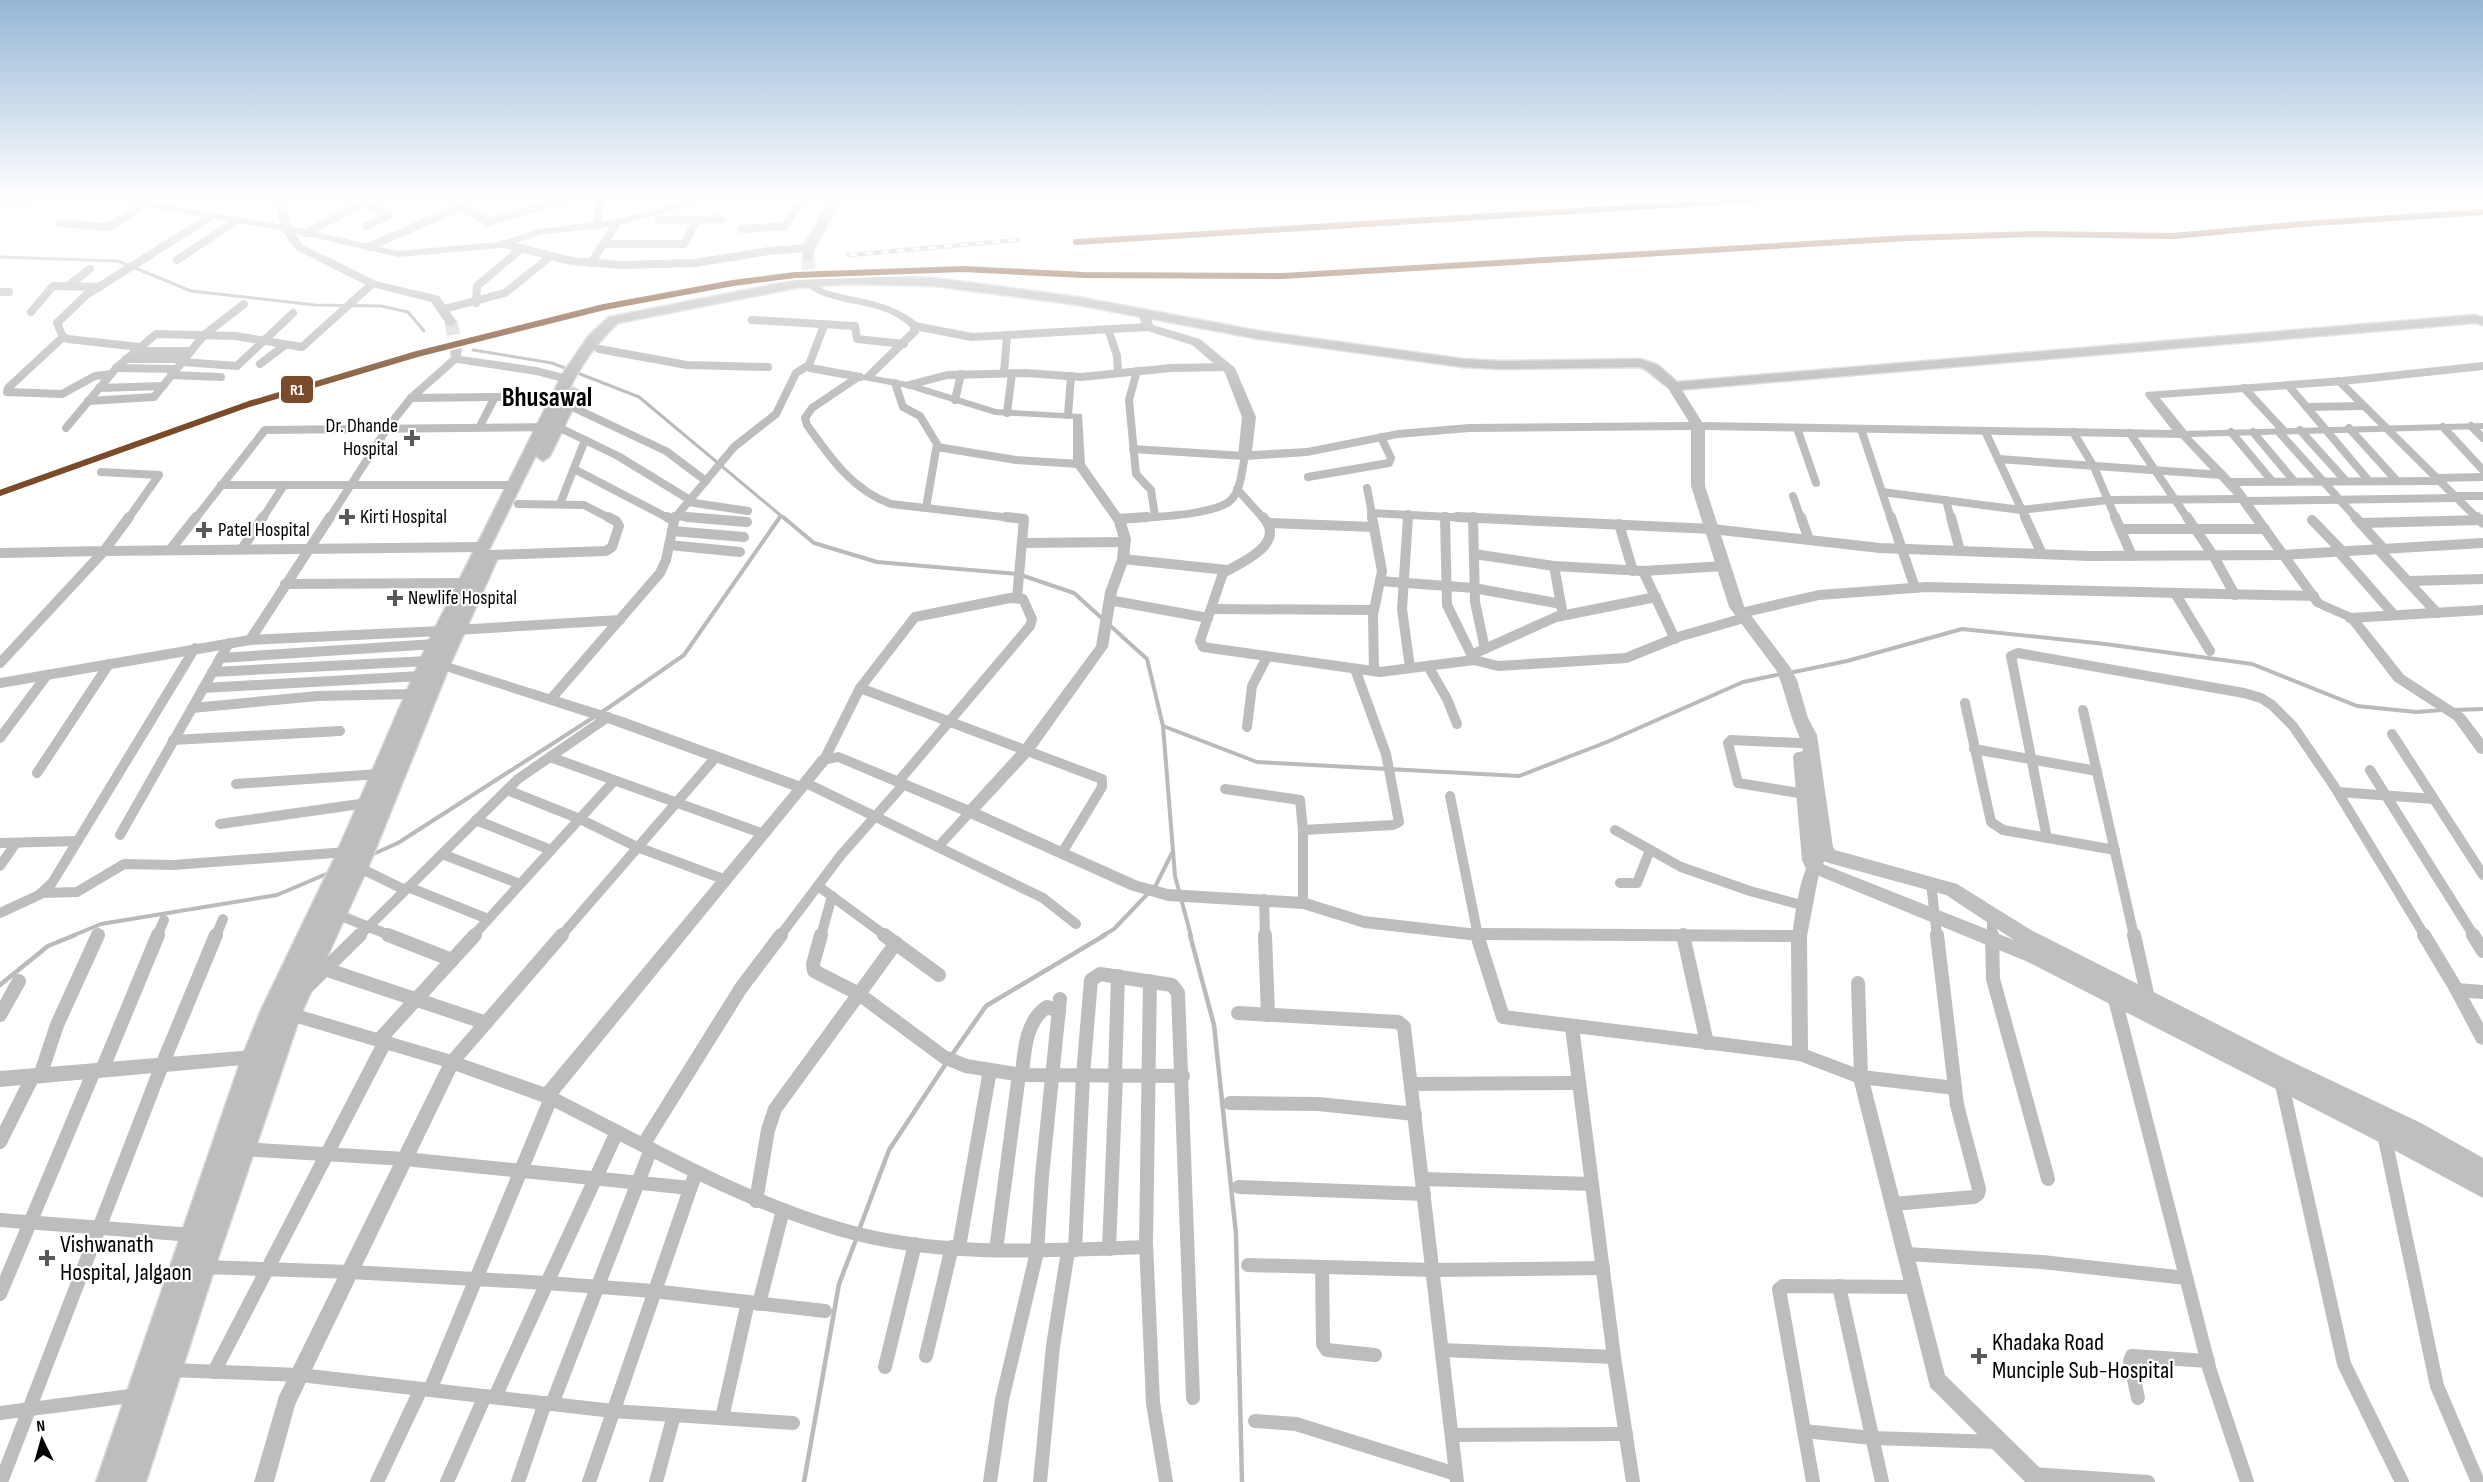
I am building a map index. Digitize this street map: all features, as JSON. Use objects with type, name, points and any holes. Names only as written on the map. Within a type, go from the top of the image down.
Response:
[{"type":"main road","points":[[341,268],[372,284],[435,299],[451,322]]},
{"type":"main road","points":[[591,354],[605,327],[620,318],[804,282],[849,280],[935,282],[1078,302],[1146,320],[1462,363],[1500,365],[1640,363],[1655,368],[1672,385],[1698,426],[1698,486],[1724,566],[1742,616],[1786,673],[1800,718],[1809,735],[1805,794],[1819,859]]},
{"type":"main road","points":[[109,1482],[138,1395],[243,1149],[286,1006],[352,860],[464,583],[518,504],[572,376],[615,329],[625,323],[774,292],[804,282]]},
{"type":"main road","points":[[1146,320],[1196,342],[1231,371],[1249,417],[1245,456],[1307,452],[1382,437],[1469,428],[1698,426],[2182,434]]},
{"type":"main road","points":[[1672,385],[2482,320]]},
{"type":"main road","points":[[455,353],[537,371],[572,376]]},
{"type":"main road","points":[[2182,434],[2151,395],[2339,381],[2483,366]]},
{"type":"main road","points":[[133,1482],[169,1370],[192,1267],[192,1235],[253,1057],[286,1006],[336,914],[367,803],[414,694],[430,667],[487,551],[515,485],[551,426]]},
{"type":"main road","points":[[1800,718],[1800,743],[1808,766],[1819,870],[2115,989],[2148,999],[2280,1074]]},
{"type":"main road","points":[[1819,859],[1833,858],[1951,890],[2115,989],[2384,1125],[2483,1169]]},
{"type":"main road","points":[[2384,1125],[2483,1188]]},
{"type":"street","points":[[63,337],[57,323],[84,297],[128,268]]},
{"type":"street","points":[[476,303],[477,286],[498,268]]},
{"type":"street","points":[[444,309],[476,303],[506,292],[536,268]]},
{"type":"street","points":[[69,285],[90,269]]},
{"type":"street","points":[[804,282],[823,293],[876,304],[903,315],[915,326],[968,336],[1107,329],[1146,320]]},
{"type":"street","points":[[66,428],[113,371],[158,333],[236,336],[304,346],[372,284]]},
{"type":"street","points":[[31,312],[53,286],[100,287]]},
{"type":"street","points":[[88,401],[151,398],[204,336],[244,304]]},
{"type":"street","points":[[63,337],[8,388],[7,392],[62,394],[95,376],[113,371],[178,366],[235,367],[293,313]]},
{"type":"street","points":[[752,320],[855,326],[857,339],[904,344]]},
{"type":"street","points":[[551,699],[660,573],[666,560],[673,522],[689,501],[734,447],[776,414],[796,373],[809,365],[823,328],[821,324]]},
{"type":"street","points":[[518,1482],[638,1181],[647,1147],[741,988],[818,886],[949,722],[1030,626],[1032,619],[1026,602],[1018,592],[1025,522],[1021,518],[891,504],[880,500],[838,469],[807,425],[806,418],[812,408],[863,377],[904,344],[915,331],[915,326]]},
{"type":"street","points":[[1107,329],[1117,356],[1118,373]]},
{"type":"street","points":[[1007,334],[1007,413]]},
{"type":"street","points":[[63,337],[137,349],[191,351]]},
{"type":"street","points":[[260,364],[285,345]]},
{"type":"street","points":[[250,640],[388,427],[411,398],[455,353]]},
{"type":"street","points":[[591,354],[687,365],[768,368]]},
{"type":"street","points":[[126,359],[178,366],[221,377]]},
{"type":"street","points":[[809,365],[814,369],[909,385],[995,412],[1078,416],[1079,464],[1118,519],[1125,542],[1124,559],[1109,600],[1102,647],[1026,751],[938,847]]},
{"type":"street","points":[[909,385],[937,376],[1008,373],[1071,376],[1226,367]]},
{"type":"street","points":[[1137,371],[1129,400],[1136,474],[1151,490],[1155,516]]},
{"type":"street","points":[[955,400],[962,375]]},
{"type":"street","points":[[1068,415],[1071,376]]},
{"type":"street","points":[[2339,381],[2482,521]]},
{"type":"street","points":[[895,383],[903,406],[920,416],[937,447],[926,508]]},
{"type":"street","points":[[2288,385],[2369,481]]},
{"type":"street","points":[[99,388],[163,386]]},
{"type":"street","points":[[2244,388],[2437,613]]},
{"type":"street","points":[[411,398],[495,397],[563,401],[666,451],[707,479]]},
{"type":"street","points":[[480,426],[495,397]]},
{"type":"street","points":[[2307,407],[2363,406]]},
{"type":"street","points":[[170,550],[265,430],[551,426],[621,458],[689,501],[748,511]]},
{"type":"street","points":[[2182,434],[2477,426],[2483,438]]},
{"type":"street","points":[[2443,427],[2483,470]]},
{"type":"street","points":[[1797,428],[1816,483]]},
{"type":"street","points":[[2349,428],[2397,481]]},
{"type":"street","points":[[1861,429],[1915,588]]},
{"type":"street","points":[[2300,430],[2346,481]]},
{"type":"street","points":[[1985,431],[2042,554]]},
{"type":"street","points":[[2073,432],[2094,467],[2132,556]]},
{"type":"street","points":[[2231,432],[2272,481]]},
{"type":"street","points":[[2253,432],[2294,481]]},
{"type":"street","points":[[2130,433],[2213,555],[2235,594]]},
{"type":"street","points":[[2182,434],[2244,500],[2318,603],[2350,618],[2399,678],[2456,714],[2483,749]]},
{"type":"street","points":[[1308,477],[1389,463],[1391,458],[1382,437]]},
{"type":"street","points":[[560,504],[585,440]]},
{"type":"street","points":[[937,447],[1016,460],[1079,464]]},
{"type":"street","points":[[1118,519],[1219,508],[1233,498],[1245,456],[1133,449]]},
{"type":"street","points":[[1998,459],[2272,481],[2397,481],[2483,477]]},
{"type":"street","points":[[574,469],[673,522],[744,537]]},
{"type":"street","points":[[0,663],[104,551],[159,477],[157,473],[100,472]]},
{"type":"street","points":[[221,485],[515,485]]},
{"type":"street","points":[[242,549],[284,486]]},
{"type":"street","points":[[1367,488],[1382,571],[1373,610],[1374,671]]},
{"type":"street","points":[[1237,489],[1268,524],[1270,534],[1265,547],[1227,570],[1221,577],[1200,641],[1203,647],[1374,671],[1410,668],[1473,658],[1485,649],[1563,615],[1656,597]]},
{"type":"street","points":[[1882,492],[2022,510],[2108,500],[2341,500],[2483,496]]},
{"type":"street","points":[[1793,496],[1809,540]]},
{"type":"street","points":[[1946,500],[1960,551]]},
{"type":"street","points":[[0,553],[308,548],[602,551],[612,547],[619,526],[616,521],[588,506],[518,504]]},
{"type":"street","points":[[1371,513],[1712,529],[1901,549],[2042,554],[2283,555],[2483,543]]},
{"type":"street","points":[[1408,514],[1402,615],[1410,668]]},
{"type":"street","points":[[1445,516],[1445,585],[1450,614],[1473,658],[1498,666],[1622,658],[1742,616],[1819,595],[1915,588],[2313,596]]},
{"type":"street","points":[[1473,517],[1475,607],[1485,649]]},
{"type":"street","points":[[2312,520],[2394,615]]},
{"type":"street","points":[[2361,523],[2482,521]]},
{"type":"street","points":[[673,522],[747,522]]},
{"type":"street","points":[[1268,524],[1374,527]]},
{"type":"street","points":[[1619,524],[1638,571],[1656,597],[1676,639]]},
{"type":"street","points":[[2121,529],[2265,529]]},
{"type":"street","points":[[1023,543],[1125,542]]},
{"type":"street","points":[[669,545],[740,552]]},
{"type":"street","points":[[1474,554],[1554,567],[1638,571],[1724,566]]},
{"type":"street","points":[[1124,559],[1227,570]]},
{"type":"street","points":[[1554,567],[1563,615]]},
{"type":"street","points":[[2408,581],[2483,579]]},
{"type":"street","points":[[1380,581],[1474,588],[1561,604]]},
{"type":"street","points":[[285,584],[464,583]]},
{"type":"street","points":[[376,1482],[426,1390],[477,1279],[524,1170],[549,1097],[824,760],[860,688],[915,617],[1018,592]]},
{"type":"street","points":[[2175,593],[2210,651]]},
{"type":"street","points":[[1109,600],[1209,613],[1373,610]]},
{"type":"street","points":[[2350,618],[2483,610]]},
{"type":"street","points":[[220,658],[620,620]]},
{"type":"street","points":[[0,683],[250,640],[444,635]]},
{"type":"street","points":[[120,835],[229,643]]},
{"type":"street","points":[[0,913],[42,893],[52,883],[195,648]]},
{"type":"street","points":[[2047,838],[2010,658],[2013,654],[2244,693],[2261,698],[2293,726],[2338,792],[2457,990],[2483,1038]]},
{"type":"street","points":[[1247,727],[1252,686],[1267,657]]},
{"type":"street","points":[[37,773],[109,663]]},
{"type":"street","points":[[1428,666],[1447,699],[1457,724]]},
{"type":"street","points":[[203,688],[430,667]]},
{"type":"street","points":[[212,672],[430,667],[551,699],[804,786],[876,816],[1042,898],[1076,924]]},
{"type":"street","points":[[1303,830],[1397,824],[1399,818],[1386,754],[1355,669]]},
{"type":"street","points":[[0,738],[46,675]]},
{"type":"street","points":[[860,688],[1099,777],[1103,781],[1102,787],[1062,853]]},
{"type":"street","points":[[192,708],[318,696],[414,694]]},
{"type":"street","points":[[1965,703],[1991,822],[2003,830],[2115,850]]},
{"type":"street","points":[[2084,710],[2148,999]]},
{"type":"street","points":[[608,717],[525,774],[507,790],[286,1006],[549,1097],[756,1201],[841,1230],[915,1244],[996,1250],[1037,1252],[1146,1247]]},
{"type":"street","points":[[173,740],[340,731]]},
{"type":"street","points":[[2392,734],[2483,875]]},
{"type":"street","points":[[1800,743],[1731,740],[1728,743],[1738,783],[1805,794]]},
{"type":"street","points":[[1974,749],[2097,771]]},
{"type":"street","points":[[550,757],[764,834]]},
{"type":"street","points":[[264,1482],[286,1403],[452,1062],[716,757]]},
{"type":"street","points":[[824,760],[839,757],[970,812],[1135,886],[1168,895],[1303,903],[1364,922],[1477,934],[1799,936]]},
{"type":"street","points":[[2370,770],[2483,951]]},
{"type":"street","points":[[236,784],[380,774]]},
{"type":"street","points":[[214,1372],[329,1154],[382,1041],[416,999],[615,781]]},
{"type":"street","points":[[1225,789],[1300,800],[1303,830],[1303,903]]},
{"type":"street","points":[[507,790],[580,819],[637,847],[726,880]]},
{"type":"street","points":[[2338,792],[2434,799]]},
{"type":"street","points":[[1450,796],[1477,934],[1503,1017],[1800,1054],[1861,1077],[1955,1088]]},
{"type":"street","points":[[220,824],[367,803]]},
{"type":"street","points":[[476,820],[551,850]]},
{"type":"street","points":[[1615,830],[1694,872],[1805,906]]},
{"type":"street","points":[[0,843],[77,841]]},
{"type":"street","points":[[0,866],[16,843]]},
{"type":"street","points":[[1620,883],[1636,883],[1650,850]]},
{"type":"street","points":[[442,854],[520,884]]},
{"type":"street","points":[[1800,1054],[1799,936],[1819,859]]},
{"type":"street","points":[[42,893],[78,892],[124,864],[173,866],[352,860],[407,889],[488,919]]},
{"type":"street","points":[[1893,1204],[1974,1197],[1979,1190],[1955,1088],[1931,883]]},
{"type":"street","points":[[818,886],[939,975]]},
{"type":"street","points":[[832,896],[812,968],[817,973],[859,994],[944,1057],[963,1065],[1020,1074],[1182,1076]]},
{"type":"street","points":[[1264,899],[1268,1015]]},
{"type":"street","points":[[336,914],[452,960]]},
{"type":"street","points":[[1992,916],[1990,938],[1993,979],[2048,1179]]},
{"type":"street","points":[[0,1294],[164,920]]},
{"type":"street","points":[[1,1482],[97,1228],[223,920]]},
{"type":"street","points":[[0,1142],[36,1076],[98,934]]},
{"type":"street","points":[[1683,935],[1707,1043]]},
{"type":"street","points":[[756,1201],[768,1130],[775,1109],[896,943]]},
{"type":"street","points":[[325,969],[486,1023]]},
{"type":"street","points":[[1040,1482],[1053,1346],[1072,1250],[1091,980],[1100,974],[1172,986],[1178,993],[1188,1312],[1193,1398]]},
{"type":"street","points":[[1109,1249],[1118,976]]},
{"type":"street","points":[[0,1015],[19,981]]},
{"type":"street","points":[[1150,981],[1146,1247],[1153,1402],[1166,1482]]},
{"type":"street","points":[[1858,984],[1861,1077],[1938,1380],[2034,1478],[2148,1482]]},
{"type":"street","points":[[2115,989],[2208,1361],[2247,1482]]},
{"type":"street","points":[[2457,990],[2483,992]]},
{"type":"street","points":[[990,1482],[1002,1400],[1037,1252],[1060,1005],[1047,1007],[1039,1012],[1026,1041],[996,1250]]},
{"type":"street","points":[[1238,1013],[1402,1024],[1405,1032],[1415,1114],[1456,1478],[1296,1424],[1255,1421]]},
{"type":"street","points":[[1572,1027],[1614,1357],[1633,1482]]},
{"type":"street","points":[[0,1079],[253,1057]]},
{"type":"street","points":[[926,1356],[956,1247],[990,1070]]},
{"type":"street","points":[[2280,1074],[2344,1364],[2402,1482]]},
{"type":"street","points":[[1411,1084],[1579,1083]]},
{"type":"street","points":[[1230,1103],[1318,1104],[1415,1114]]},
{"type":"street","points":[[2384,1125],[2437,1386],[2478,1482]]},
{"type":"street","points":[[447,1482],[547,1283],[617,1132]]},
{"type":"street","points":[[243,1149],[405,1159],[690,1188]]},
{"type":"street","points":[[589,1482],[653,1291],[696,1172]]},
{"type":"street","points":[[1422,1179],[1592,1184]]},
{"type":"street","points":[[1239,1187],[1424,1194]]},
{"type":"street","points":[[722,1418],[753,1303],[783,1210]]},
{"type":"street","points":[[0,1220],[192,1235]]},
{"type":"street","points":[[885,1367],[915,1244]]},
{"type":"street","points":[[1906,1254],[2042,1262],[2186,1278]]},
{"type":"street","points":[[1248,1265],[1433,1270],[1603,1268]]},
{"type":"street","points":[[192,1267],[350,1272],[547,1283],[653,1291],[825,1311]]},
{"type":"street","points":[[1322,1267],[1323,1344],[1326,1350],[1375,1355]]},
{"type":"street","points":[[1813,1482],[1779,1289],[1784,1286],[1914,1287]]},
{"type":"street","points":[[1839,1286],[1882,1482]]},
{"type":"street","points":[[1442,1350],[1614,1357]]},
{"type":"street","points":[[2138,1398],[2130,1361],[2132,1356],[2208,1361]]},
{"type":"street","points":[[169,1370],[300,1375],[613,1411],[793,1423]]},
{"type":"street","points":[[0,1413],[138,1395]]},
{"type":"street","points":[[656,1482],[675,1415]]},
{"type":"street","points":[[1803,1431],[1872,1438],[2000,1442]]},
{"type":"street","points":[[1452,1435],[1626,1434]]},
{"type":"waterway","points":[[135,268],[191,291],[315,305],[381,306],[408,312],[424,331]]},
{"type":"waterway","points":[[473,350],[552,363],[639,397],[785,519]]},
{"type":"waterway","points":[[371,855],[398,843],[608,708],[684,655],[780,517]]},
{"type":"waterway","points":[[783,517],[814,543],[877,562],[1018,574],[1074,593],[1147,659],[1163,726]]},
{"type":"waterway","points":[[1789,673],[1847,661],[1962,629],[2105,644],[2252,664],[2357,706],[2416,712],[2443,710]]},
{"type":"waterway","points":[[1163,726],[1257,762],[1519,776],[1607,742],[1743,682],[1781,674]]},
{"type":"waterway","points":[[2454,710],[2483,709]]},
{"type":"waterway","points":[[1163,726],[1175,876],[1191,936]]},
{"type":"waterway","points":[[1102,936],[1114,929],[1156,885],[1172,853]]},
{"type":"waterway","points":[[72,936],[101,924],[277,895],[331,872]]},
{"type":"waterway","points":[[0,985],[48,946],[75,935]]},
{"type":"waterway","points":[[951,1056],[986,1006],[1105,935]]},
{"type":"waterway","points":[[1190,935],[1214,1025],[1236,1234],[1242,1482]]},
{"type":"waterway","points":[[859,1230],[889,1150],[947,1062]]},
{"type":"waterway","points":[[804,1482],[839,1284],[857,1237]]},
{"type":"tunnel","points":[[809,268],[809,277]]},
{"type":"tunnel","points":[[451,322],[456,347]]},
{"type":"railway","points":[[0,493],[249,404],[417,354],[604,307],[733,283],[795,275],[963,269],[1084,275],[1283,276],[1412,268]]},
{"type":"transit line","name":"R1","points":[[0,493],[249,404],[417,354],[604,307],[733,283],[795,275],[963,269],[1084,275],[1283,276],[1412,268]]},
{"type":"place","name":"Dr. Dhande Hospital","points":[[412,438]]},
{"type":"place","name":"Kirti Hospital","points":[[347,517]]},
{"type":"place","name":"Patel Hospital","points":[[204,530]]},
{"type":"place","name":"Newlife Hospital","points":[[395,598]]},
{"type":"place","name":"Vishwanath Hospital, Jalgaon","points":[[47,1258]]},
{"type":"place","name":"Khadaka Road Munciple Sub-Hospital","points":[[1979,1356]]},
{"type":"district","name":"Bhusawal","points":[[547,398]]}]
